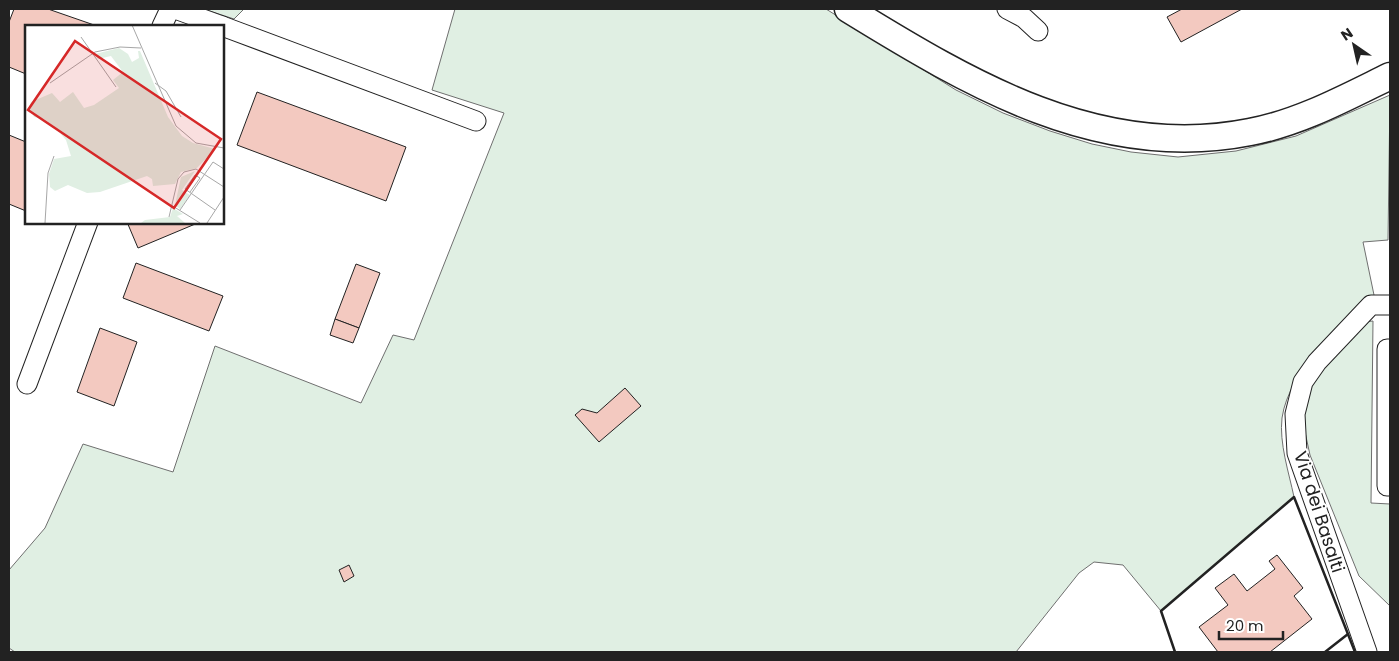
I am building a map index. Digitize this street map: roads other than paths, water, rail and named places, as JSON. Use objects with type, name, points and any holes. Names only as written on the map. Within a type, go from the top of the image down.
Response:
[{"type":"main road","points":[[848,9],[963,76],[1006,98],[1089,127],[1128,134],[1173,138],[1211,138],[1251,132],[1296,119],[1330,106],[1390,76]]},
{"type":"street","points":[[162,25],[170,9]]},
{"type":"street","points":[[175,9],[219,25]]},
{"type":"street","points":[[1007,9],[1024,18],[1038,31]]},
{"type":"street","points":[[224,27],[476,121]]},
{"type":"street","points":[[27,384],[87,224]]},
{"type":"street","name":"Via dei Basalti","points":[[1367,652],[1296,453],[1295,414],[1303,382],[1317,362],[1371,305],[1390,305]]},
{"type":"street","points":[[1390,349],[1387,349],[1387,359],[1388,486],[1390,486]]}]
